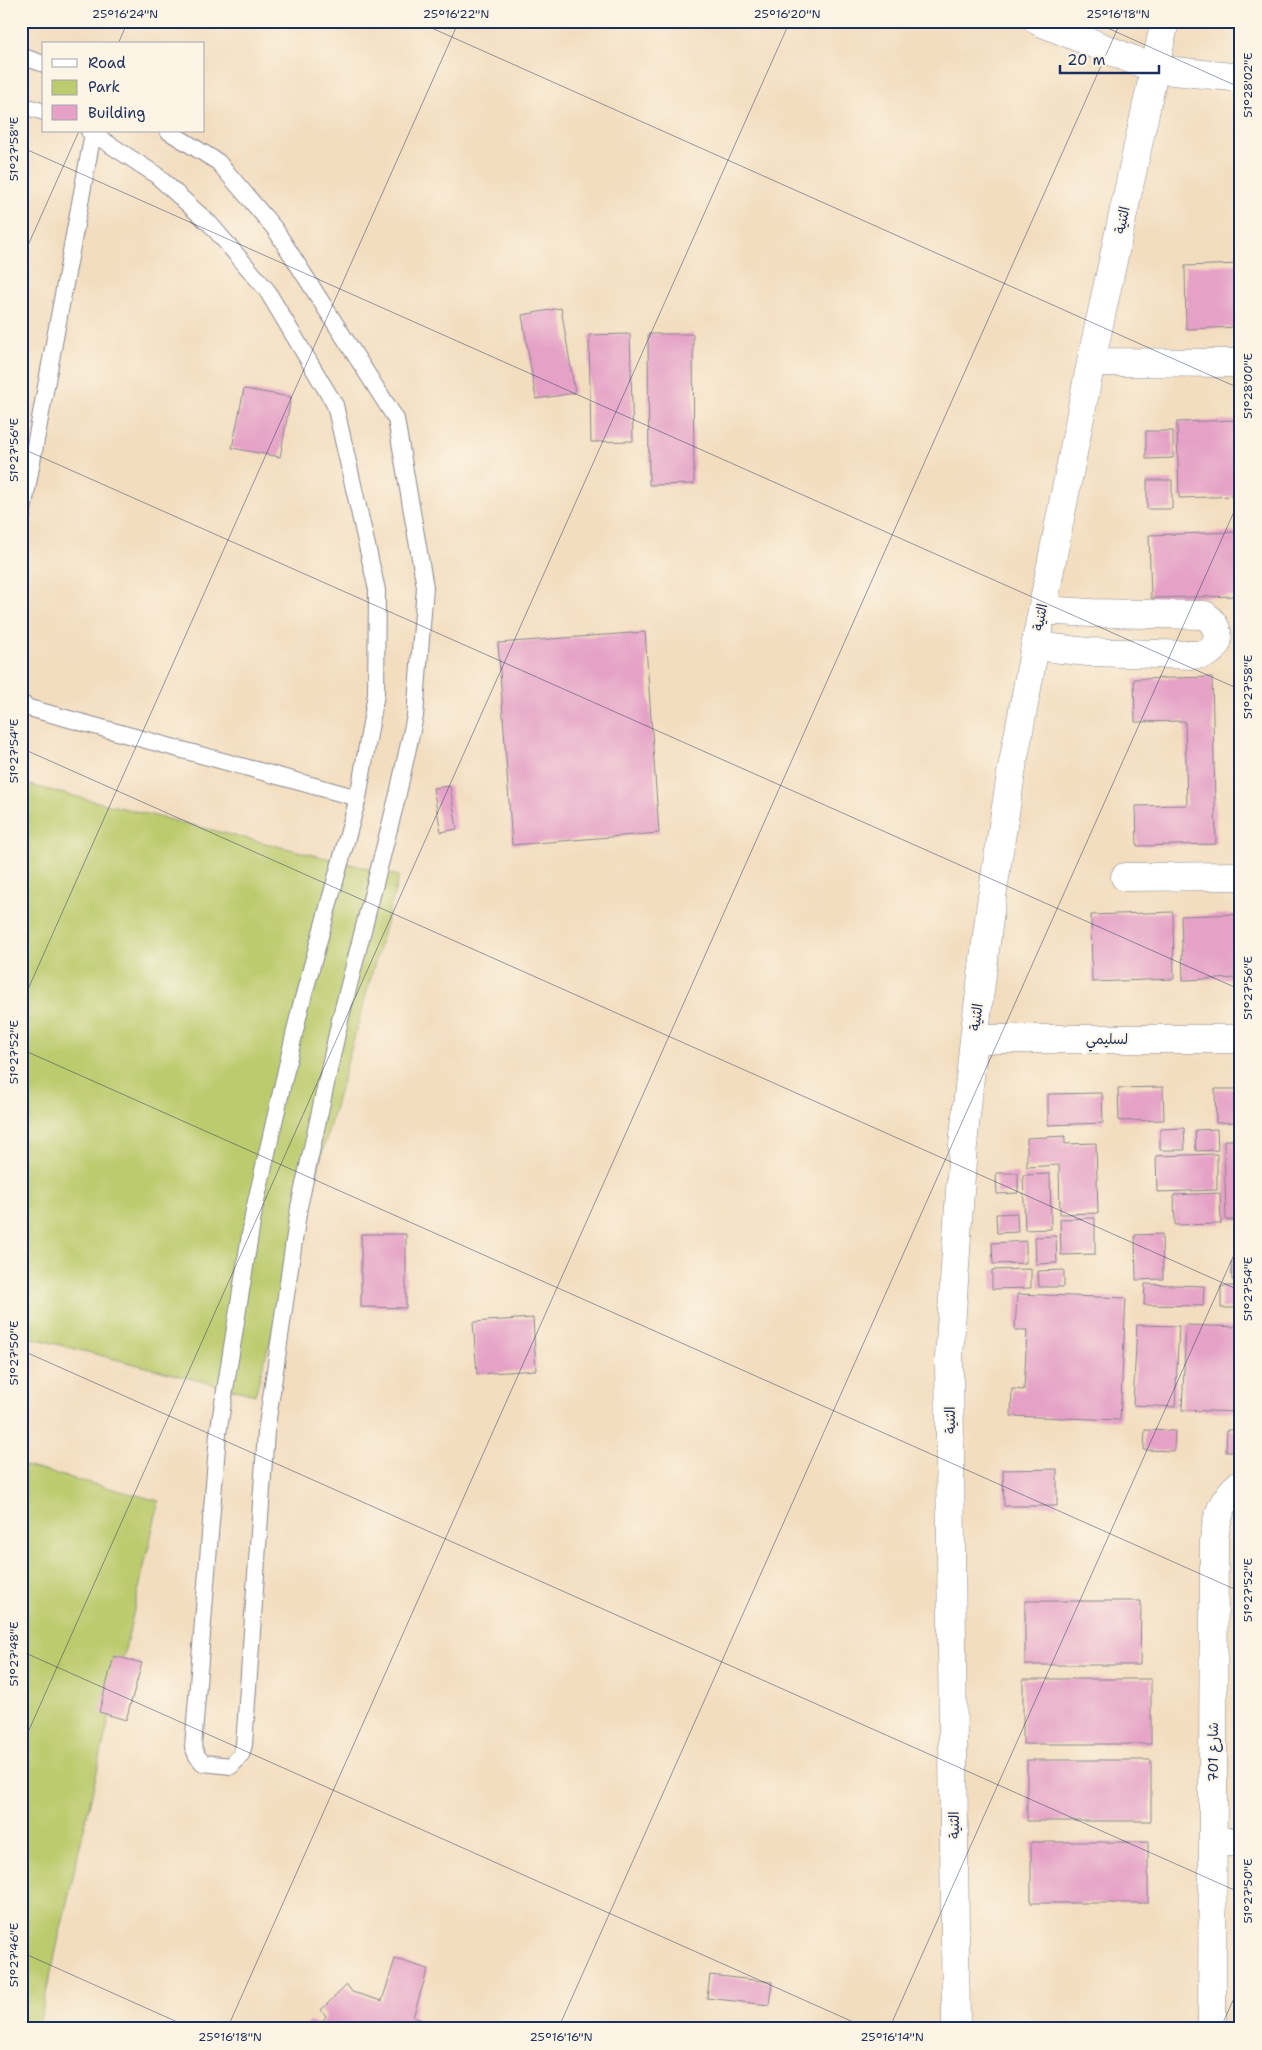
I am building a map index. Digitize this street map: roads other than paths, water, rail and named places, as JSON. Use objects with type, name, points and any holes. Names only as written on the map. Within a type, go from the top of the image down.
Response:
[{"type":"street","points":[[1038,21],[1155,69],[1241,78]]},
{"type":"street","name":"الثنية","points":[[956,2029],[949,1358],[959,1203],[974,1039],[991,903],[1012,768],[1091,362],[1165,21]]},
{"type":"street","points":[[1091,362],[1241,363]]},
{"type":"street","points":[[1035,646],[1088,652],[1194,655],[1207,654],[1230,632],[1206,615],[1102,614],[1042,610]]},
{"type":"street","points":[[1125,877],[1241,876]]},
{"type":"street","name":"لسليمي","points":[[974,1039],[1241,1039]]},
{"type":"street","name":"شارع 701","points":[[1212,2029],[1215,1533],[1219,1512],[1225,1499],[1241,1483]]},
{"type":"street","points":[[1213,1842],[1241,1842]]},
{"type":"lane","points":[[21,56],[42,63]]},
{"type":"lane","points":[[21,105],[42,111]]},
{"type":"lane","points":[[21,521],[91,132],[155,174],[212,225],[266,289],[335,405],[377,590],[376,694],[358,798],[300,1009],[254,1210],[218,1434],[193,1747],[203,1763],[216,1766],[231,1766],[241,1755],[244,1745],[266,1432],[300,1206],[340,1020],[397,798],[415,716],[425,587],[396,419],[275,229],[218,162],[170,132]]},
{"type":"lane","points":[[21,703],[29,708],[358,798]]}]
